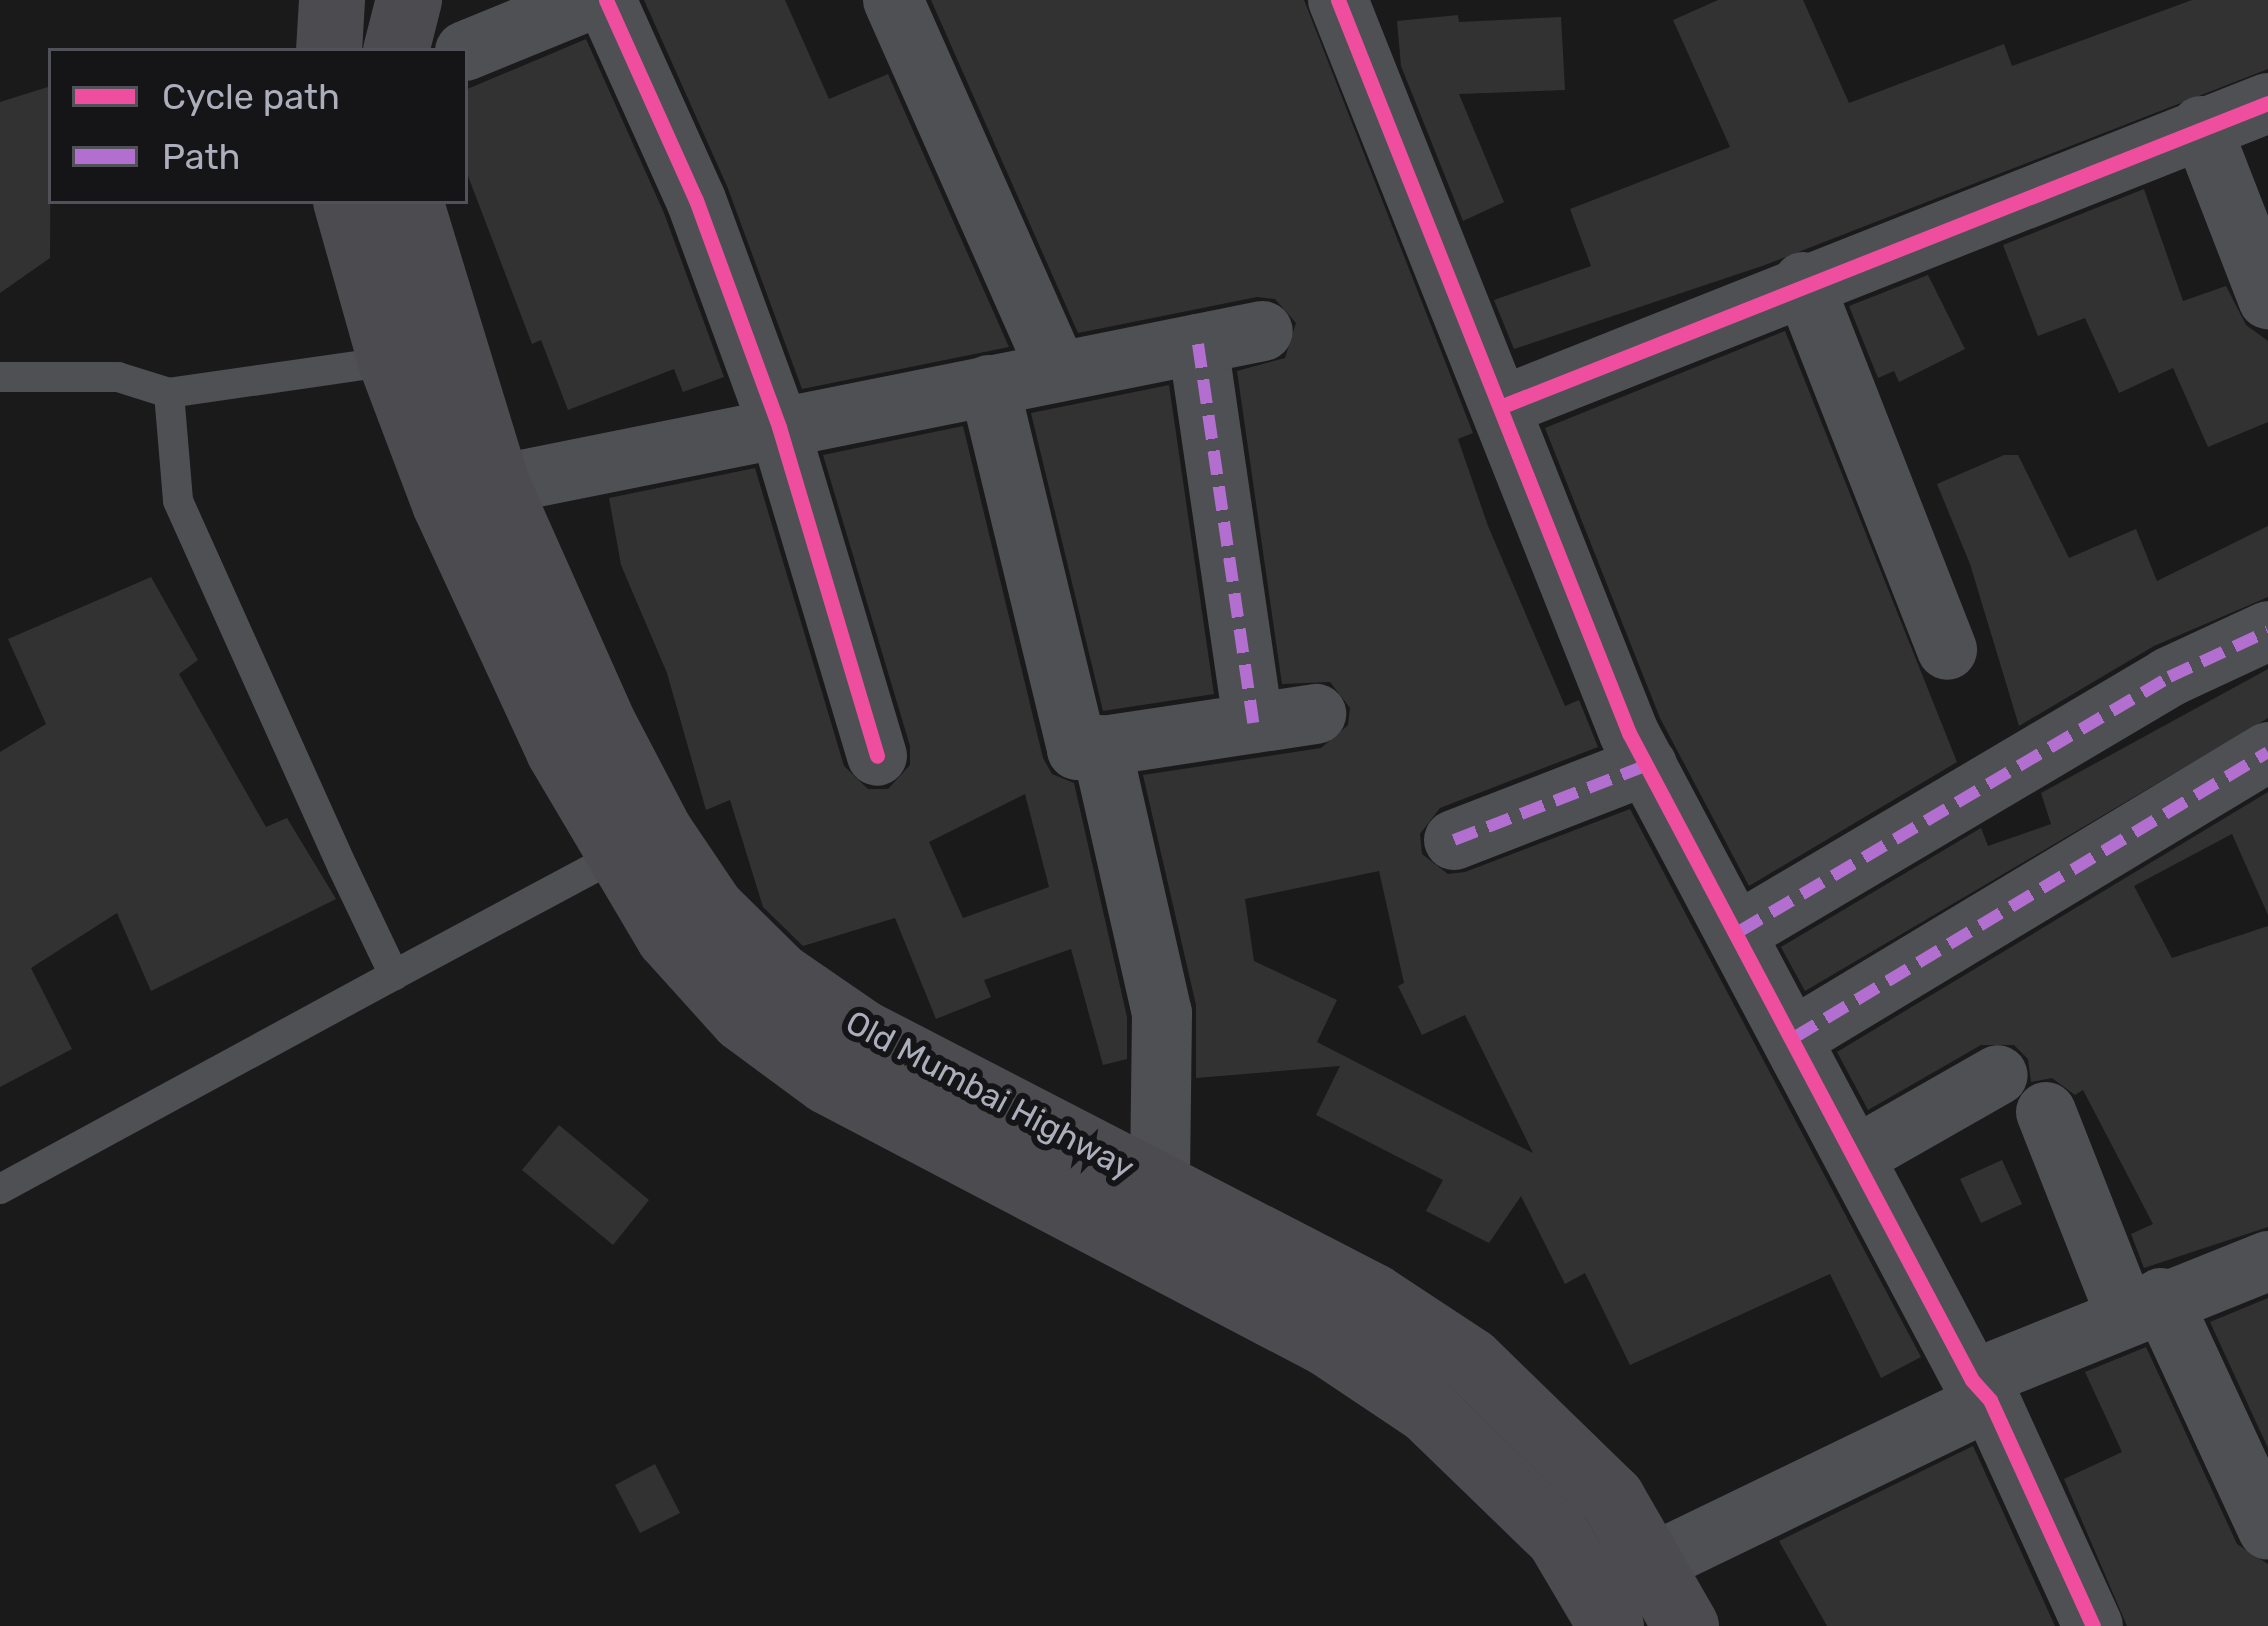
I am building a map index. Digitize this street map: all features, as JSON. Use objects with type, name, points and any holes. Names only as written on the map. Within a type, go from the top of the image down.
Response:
[{"type":"main road","points":[[397,48],[409,0]]},
{"type":"main road","name":"Old Mumbai Highway","points":[[347,204],[392,361],[454,524],[616,856],[669,937],[742,1018],[826,1081],[1328,1344],[1427,1411],[1559,1538],[1611,1626]]},
{"type":"main road","name":"Old Mumbai Highway","points":[[411,204],[497,485],[604,724],[660,832],[712,909],[780,976],[862,1033],[1374,1297],[1471,1361],[1612,1498],[1686,1626]]},
{"type":"street","points":[[468,50],[590,0]]},
{"type":"street","points":[[606,0],[696,200],[779,428],[877,756]]},
{"type":"street","points":[[893,0],[1058,373]]},
{"type":"street","points":[[1350,5],[1500,407],[1647,765],[1740,931],[1981,1390],[2093,1626]]},
{"type":"street","points":[[1500,407],[1803,282],[2200,126],[2268,104]]},
{"type":"street","points":[[2200,126],[2268,299]]},
{"type":"street","points":[[1803,282],[1947,650]]},
{"type":"street","points":[[497,485],[1263,331]]},
{"type":"street","points":[[1198,344],[1253,723]]},
{"type":"street","points":[[989,385],[1077,750],[1316,714]]},
{"type":"street","points":[[1740,931],[2169,677],[2268,631]]},
{"type":"street","points":[[1102,745],[1162,1013],[1160,1183]]},
{"type":"street","points":[[1795,1037],[2268,752]]},
{"type":"street","points":[[1454,840],[1647,765]]},
{"type":"street","points":[[1856,1156],[1998,1075]]},
{"type":"street","points":[[2046,1112],[2143,1306],[2268,1530]]},
{"type":"street","points":[[1653,1563],[2143,1306],[2268,1261]]},
{"type":"lane","points":[[0,377],[118,376],[169,393],[392,361]]},
{"type":"lane","points":[[169,393],[178,500],[394,975]]},
{"type":"lane","points":[[0,1189],[616,856]]},
{"type":"building","points":[[644,0],[785,0],[829,99],[888,74],[1009,347],[802,389],[727,186]]},
{"type":"building","points":[[931,0],[1304,0],[1473,433],[1458,439],[1488,526],[1565,706],[1579,700],[1598,747],[1440,808],[1420,834],[1422,854],[1448,874],[1465,872],[1630,809],[1921,1357],[1881,1378],[1830,1274],[1630,1365],[1585,1273],[1565,1284],[1521,1196],[1489,1243],[1426,1211],[1443,1180],[1316,1115],[1340,1066],[1196,1078],[1196,1005],[1143,775],[1321,748],[1348,725],[1350,708],[1330,682],[1282,684],[1237,371],[1285,358],[1296,323],[1275,299],[1257,297],[1078,333]],"holes":[[[1379,871],[1404,983],[1398,986],[1422,1035],[1465,1015],[1533,1153],[1317,1042],[1337,1000],[1254,961],[1245,899]]]},
{"type":"building","points":[[1718,0],[1803,0],[1849,103],[2004,44],[2012,66],[2192,0],[2268,0],[2268,69],[1765,265],[1514,349],[1494,300],[1591,266],[1570,209],[1730,147],[1673,20]]},
{"type":"building","points":[[1458,15],[1459,22],[1561,17],[1565,90],[1459,94],[1504,202],[1463,221],[1401,66],[1397,21]]},
{"type":"building","points":[[586,39],[664,213],[724,377],[683,392],[674,369],[568,410],[541,340],[532,344],[468,176],[468,89]]},
{"type":"building","points":[[48,87],[50,204],[50,258],[0,293],[0,102]]},
{"type":"building","points":[[2144,189],[2183,301],[2226,286],[2246,325],[2268,341],[2268,422],[2208,447],[2173,368],[2119,393],[2085,318],[2038,336],[2003,245]]},
{"type":"building","points":[[1928,275],[1965,349],[1899,382],[1894,371],[1878,378],[1849,306]]},
{"type":"building","points":[[1785,331],[1957,762],[1749,886],[1660,718],[1545,428]]},
{"type":"building","points":[[1169,385],[1214,694],[1103,711],[1031,413]]},
{"type":"building","points":[[963,426],[1043,758],[1052,774],[1074,783],[1127,1017],[1127,1059],[1103,1065],[1071,949],[984,980],[991,997],[936,1019],[895,918],[803,946],[763,907],[730,800],[706,810],[667,673],[621,565],[609,498],[755,468],[844,766],[868,789],[888,789],[910,765],[910,746],[823,455]],"holes":[[[1025,794],[1049,887],[963,918],[929,842]]]},
{"type":"building","points":[[2004,455],[2018,455],[2069,558],[2136,529],[2157,581],[2268,526],[2268,597],[2154,646],[2019,726],[1970,564],[1937,484]]},
{"type":"building","points":[[151,577],[198,660],[179,674],[266,827],[287,818],[336,899],[151,991],[117,913],[31,968],[72,1049],[0,1087],[0,752],[46,724],[8,639]]},
{"type":"building","points":[[2268,669],[2268,718],[1805,991],[1781,947],[1981,828],[1988,846],[2051,824],[2041,793]]},
{"type":"building","points":[[2268,792],[2268,915],[2232,834],[2134,886],[2172,958],[2268,926],[2268,1227],[2144,1268],[2131,1234],[2153,1224],[2083,1090],[2075,1095],[2052,1078],[2031,1082],[2028,1059],[2014,1045],[1981,1045],[1868,1110],[1837,1052]]},
{"type":"building","points":[[559,1125],[649,1200],[613,1245],[522,1170]]},
{"type":"building","points":[[2002,1160],[2022,1204],[1981,1223],[1960,1179]]},
{"type":"building","points":[[2268,1298],[2268,1448],[2210,1322]]},
{"type":"building","points":[[2146,1347],[2237,1544],[2268,1564],[2268,1626],[2127,1626],[2064,1479],[2122,1452],[2085,1372]]},
{"type":"building","points":[[1973,1446],[2055,1626],[1827,1626],[1779,1541]]},
{"type":"building","points":[[655,1464],[680,1513],[640,1533],[615,1485]]},
{"type":"marked path","points":[[1198,344],[1253,723]]},
{"type":"marked path","points":[[1740,931],[2169,677],[2268,631]]},
{"type":"marked path","points":[[1795,1037],[2268,752]]},
{"type":"marked path","points":[[1454,840],[1647,765]]},
{"type":"cycle path","points":[[606,0],[696,200],[779,427],[877,756]]},
{"type":"cycle path","points":[[1338,0],[1629,733],[1972,1380],[1990,1400],[2093,1626]]},
{"type":"cycle path","points":[[1500,407],[2268,103]]}]
